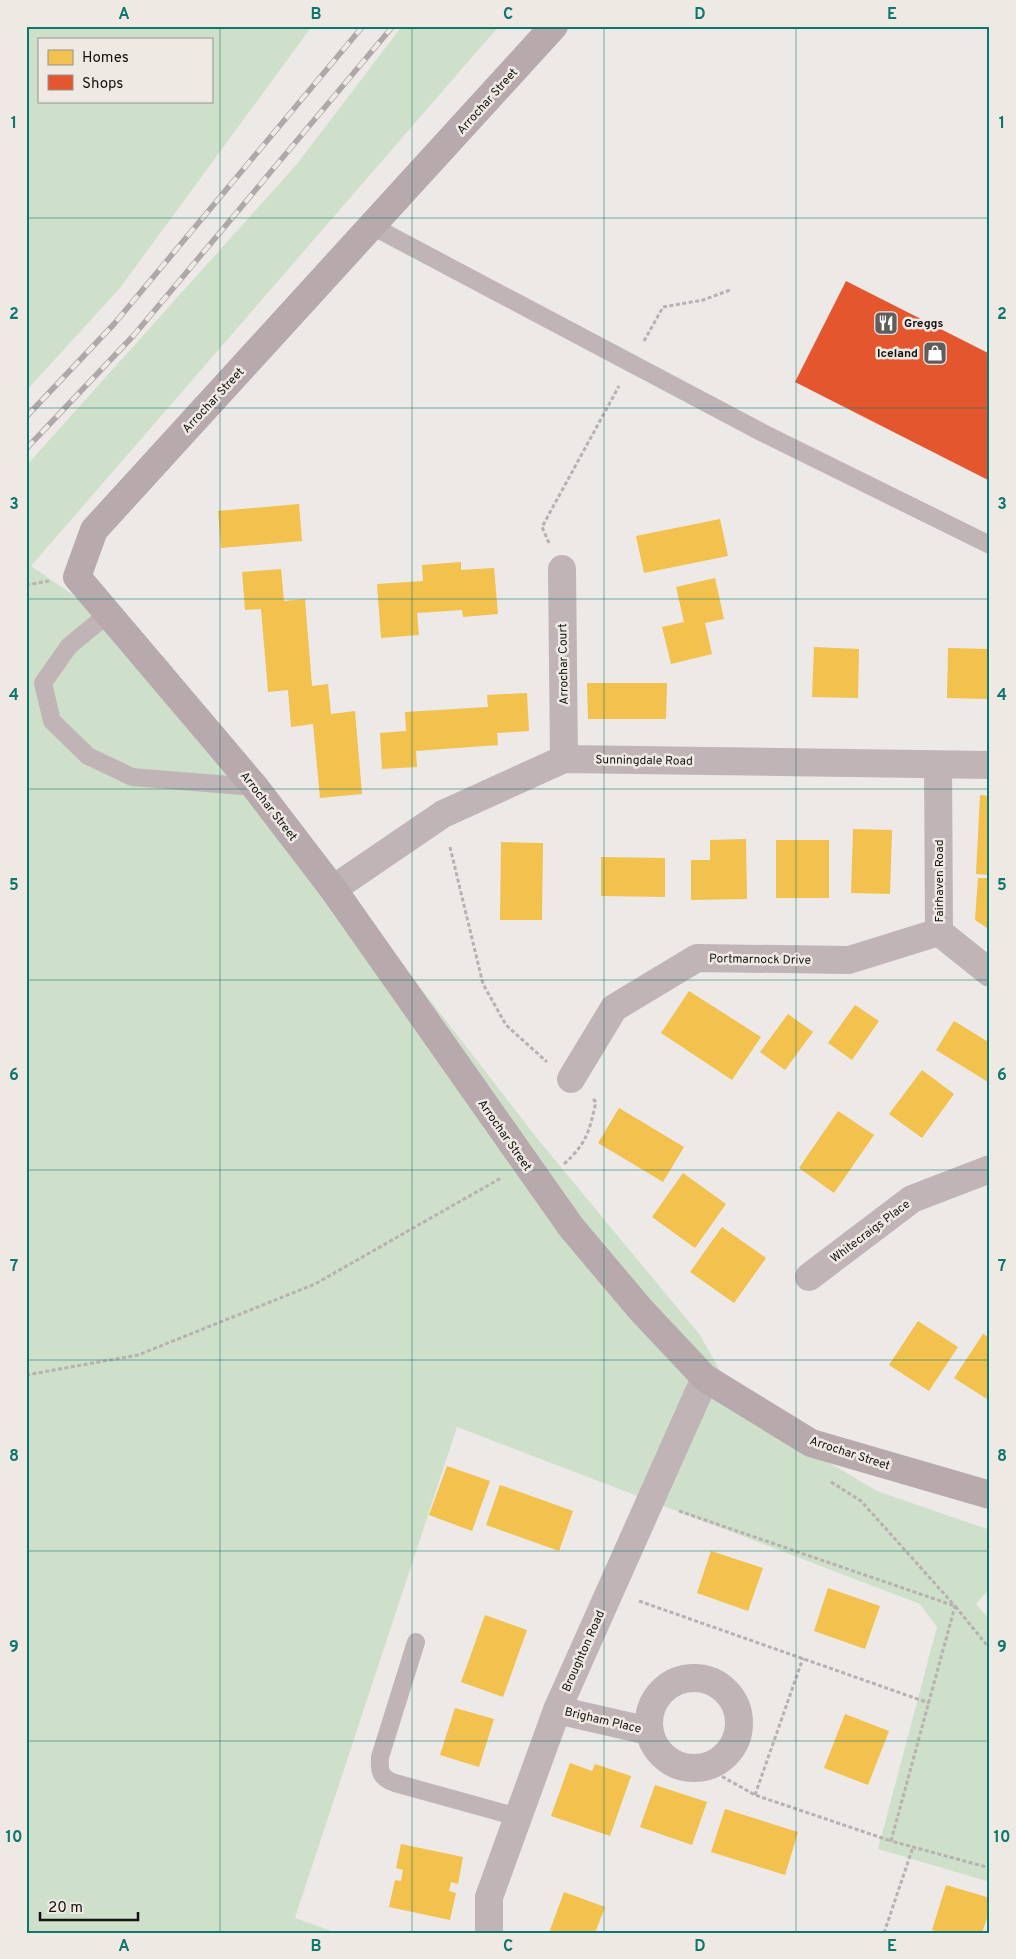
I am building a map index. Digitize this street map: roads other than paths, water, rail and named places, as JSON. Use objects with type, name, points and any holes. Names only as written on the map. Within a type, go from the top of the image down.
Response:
[{"type":"street","name":"Arrochar Street","points":[[554,26],[94,530],[77,577],[255,787],[333,890],[571,1227],[641,1310],[704,1378],[811,1443],[990,1495]]},
{"type":"street","name":"Arrochar Court","points":[[562,569],[564,759]]},
{"type":"street","name":"Sunningdale Road","points":[[333,890],[443,814],[564,759],[990,765]]},
{"type":"street","name":"Fairhaven Road","points":[[938,765],[939,932],[990,973]]},
{"type":"street","name":"Portmarnock Drive","points":[[571,1079],[614,1008],[697,958],[849,960],[939,932]]},
{"type":"street","name":"Whitecraigs Place","points":[[809,1277],[912,1199],[990,1169]]},
{"type":"street","name":"Broughton Road","points":[[489,1933],[489,1897],[557,1710],[704,1378]]},
{"type":"street","name":"Brigham Place","points":[[690,1677],[705,1678],[719,1684],[730,1695],[737,1708],[739,1723],[737,1738],[730,1751],[719,1761],[705,1767],[690,1768],[676,1765],[663,1756],[654,1745],[649,1731],[649,1716],[654,1701],[663,1689],[676,1681],[690,1677]]},
{"type":"street","name":"Brigham Place","points":[[557,1710],[649,1731]]},
{"type":"lane","points":[[372,226],[763,433],[990,545]]},
{"type":"lane","points":[[108,614],[69,646],[43,683],[52,721],[88,756],[132,777],[255,787]]},
{"type":"lane","points":[[416,1642],[380,1757],[379,1770],[381,1776],[387,1780],[518,1817]]},
{"type":"railway","points":[[26,417],[114,324],[363,26]]},
{"type":"railway","points":[[26,449],[134,335],[393,26]]},
{"type":"place","name":"Greggs","points":[[886,323]]},
{"type":"place","name":"Iceland","points":[[935,353]]}]
